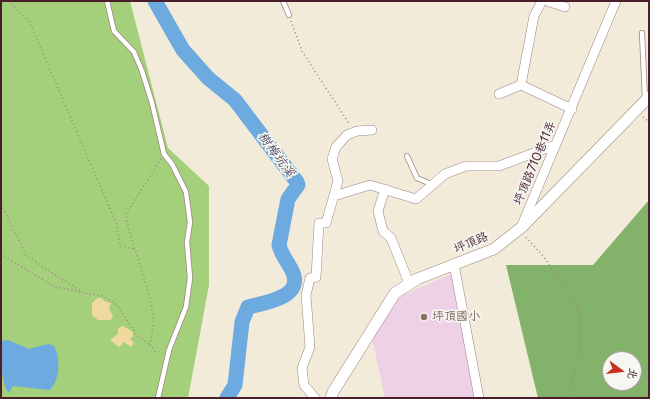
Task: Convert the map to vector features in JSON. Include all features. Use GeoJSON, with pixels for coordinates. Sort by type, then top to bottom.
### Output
{"type":"FeatureCollection","features":[{"type":"Feature","properties":{"kind":"street"},"geometry":{"type":"LineString","coordinates":[[521,85],[534,16],[542,1]]}},
{"type":"Feature","properties":{"kind":"street"},"geometry":{"type":"LineString","coordinates":[[547,1],[565,7]]}},
{"type":"Feature","properties":{"kind":"street","name":"坪頂路710巷11弄"},"geometry":{"type":"LineString","coordinates":[[520,228],[572,109],[616,1]]}},
{"type":"Feature","properties":{"kind":"street"},"geometry":{"type":"LineString","coordinates":[[499,94],[521,85],[572,109]]}},
{"type":"Feature","properties":{"kind":"street","name":"坪頂路"},"geometry":{"type":"LineString","coordinates":[[331,398],[332,392],[395,294],[409,283],[494,249],[520,228],[542,207],[647,99]]}},
{"type":"Feature","properties":{"kind":"street"},"geometry":{"type":"LineString","coordinates":[[316,398],[304,385],[302,368],[310,347],[306,295],[310,278],[316,277],[319,223],[326,223],[338,181],[332,159],[336,147],[347,135],[357,131],[372,130]]}},
{"type":"Feature","properties":{"kind":"street"},"geometry":{"type":"LineString","coordinates":[[334,196],[370,185],[416,199],[431,184],[445,174],[466,166],[499,166],[555,145]]}},
{"type":"Feature","properties":{"kind":"street"},"geometry":{"type":"LineString","coordinates":[[385,189],[378,211],[383,231],[391,238],[409,283]]}},
{"type":"Feature","properties":{"kind":"street"},"geometry":{"type":"LineString","coordinates":[[534,193],[542,207]]}},
{"type":"Feature","properties":{"kind":"street"},"geometry":{"type":"LineString","coordinates":[[454,264],[479,398]]}},
{"type":"Feature","properties":{"kind":"lane"},"geometry":{"type":"LineString","coordinates":[[107,1],[114,31],[134,52],[142,71],[152,103],[164,154],[172,164],[186,192],[190,222],[187,242],[190,278],[186,307],[169,350],[158,398]]}},
{"type":"Feature","properties":{"kind":"lane"},"geometry":{"type":"LineString","coordinates":[[283,1],[289,15]]}},
{"type":"Feature","properties":{"kind":"lane"},"geometry":{"type":"LineString","coordinates":[[642,33],[647,99]]}},
{"type":"Feature","properties":{"kind":"lane"},"geometry":{"type":"LineString","coordinates":[[407,156],[417,178],[431,184]]}},
{"type":"Feature","properties":{"kind":"path"},"geometry":{"type":"LineString","coordinates":[[9,1],[30,23],[116,223],[120,246],[135,249]]}},
{"type":"Feature","properties":{"kind":"path"},"geometry":{"type":"LineString","coordinates":[[289,15],[302,51],[348,122],[347,135]]}},
{"type":"Feature","properties":{"kind":"path"},"geometry":{"type":"LineString","coordinates":[[150,345],[154,321],[150,298],[128,227],[126,214],[164,154]]}},
{"type":"Feature","properties":{"kind":"path"},"geometry":{"type":"LineString","coordinates":[[1,204],[26,255],[84,293]]}},
{"type":"Feature","properties":{"kind":"path"},"geometry":{"type":"LineString","coordinates":[[520,228],[544,257],[579,308],[579,354],[568,398]]}},
{"type":"Feature","properties":{"kind":"path"},"geometry":{"type":"LineString","coordinates":[[1,254],[55,287],[103,296],[117,305],[136,334],[155,351],[161,352],[169,350]]}},
{"type":"Feature","properties":{"kind":"shaded area","name":"坪頂國小"},"geometry":{"type":"Polygon","coordinates":[[[455,272],[476,398],[385,398],[372,338],[401,296],[455,272]]]}},
{"type":"Feature","properties":{"kind":"green space"},"geometry":{"type":"Polygon","coordinates":[[[1,1],[130,1],[168,148],[209,186],[209,285],[188,398],[1,398],[1,1]]]}},
{"type":"Feature","properties":{"kind":"green space"},"geometry":{"type":"Polygon","coordinates":[[[649,200],[649,398],[538,398],[506,265],[593,265],[649,200]]]}},
{"type":"Feature","properties":{"kind":"sand"},"geometry":{"type":"Polygon","coordinates":[[[97,298],[102,298],[104,301],[111,303],[109,309],[113,316],[111,320],[98,320],[92,315],[92,303],[97,298]]]}},
{"type":"Feature","properties":{"kind":"sand"},"geometry":{"type":"Polygon","coordinates":[[[123,326],[133,332],[133,336],[130,339],[134,343],[131,347],[124,342],[119,347],[110,340],[118,334],[118,328],[123,326]]]}},
{"type":"Feature","properties":{"kind":"water"},"geometry":{"type":"Polygon","coordinates":[[[8,340],[29,349],[48,344],[54,346],[58,357],[58,375],[50,390],[13,386],[9,393],[4,382],[1,353],[1,341],[8,340]]]}},
{"type":"Feature","properties":{"kind":"waterway","name":"樹梅坑溪"},"geometry":{"type":"LineString","coordinates":[[155,1],[183,50],[208,78],[235,100],[298,185],[288,199],[279,245],[281,252],[293,273],[295,281],[293,288],[281,298],[248,307],[242,322],[235,385],[227,398]]}},
{"type":"Feature","properties":{"kind":"place","name":"坪頂國小"},"geometry":{"type":"Point","coordinates":[424,317]}}]}
